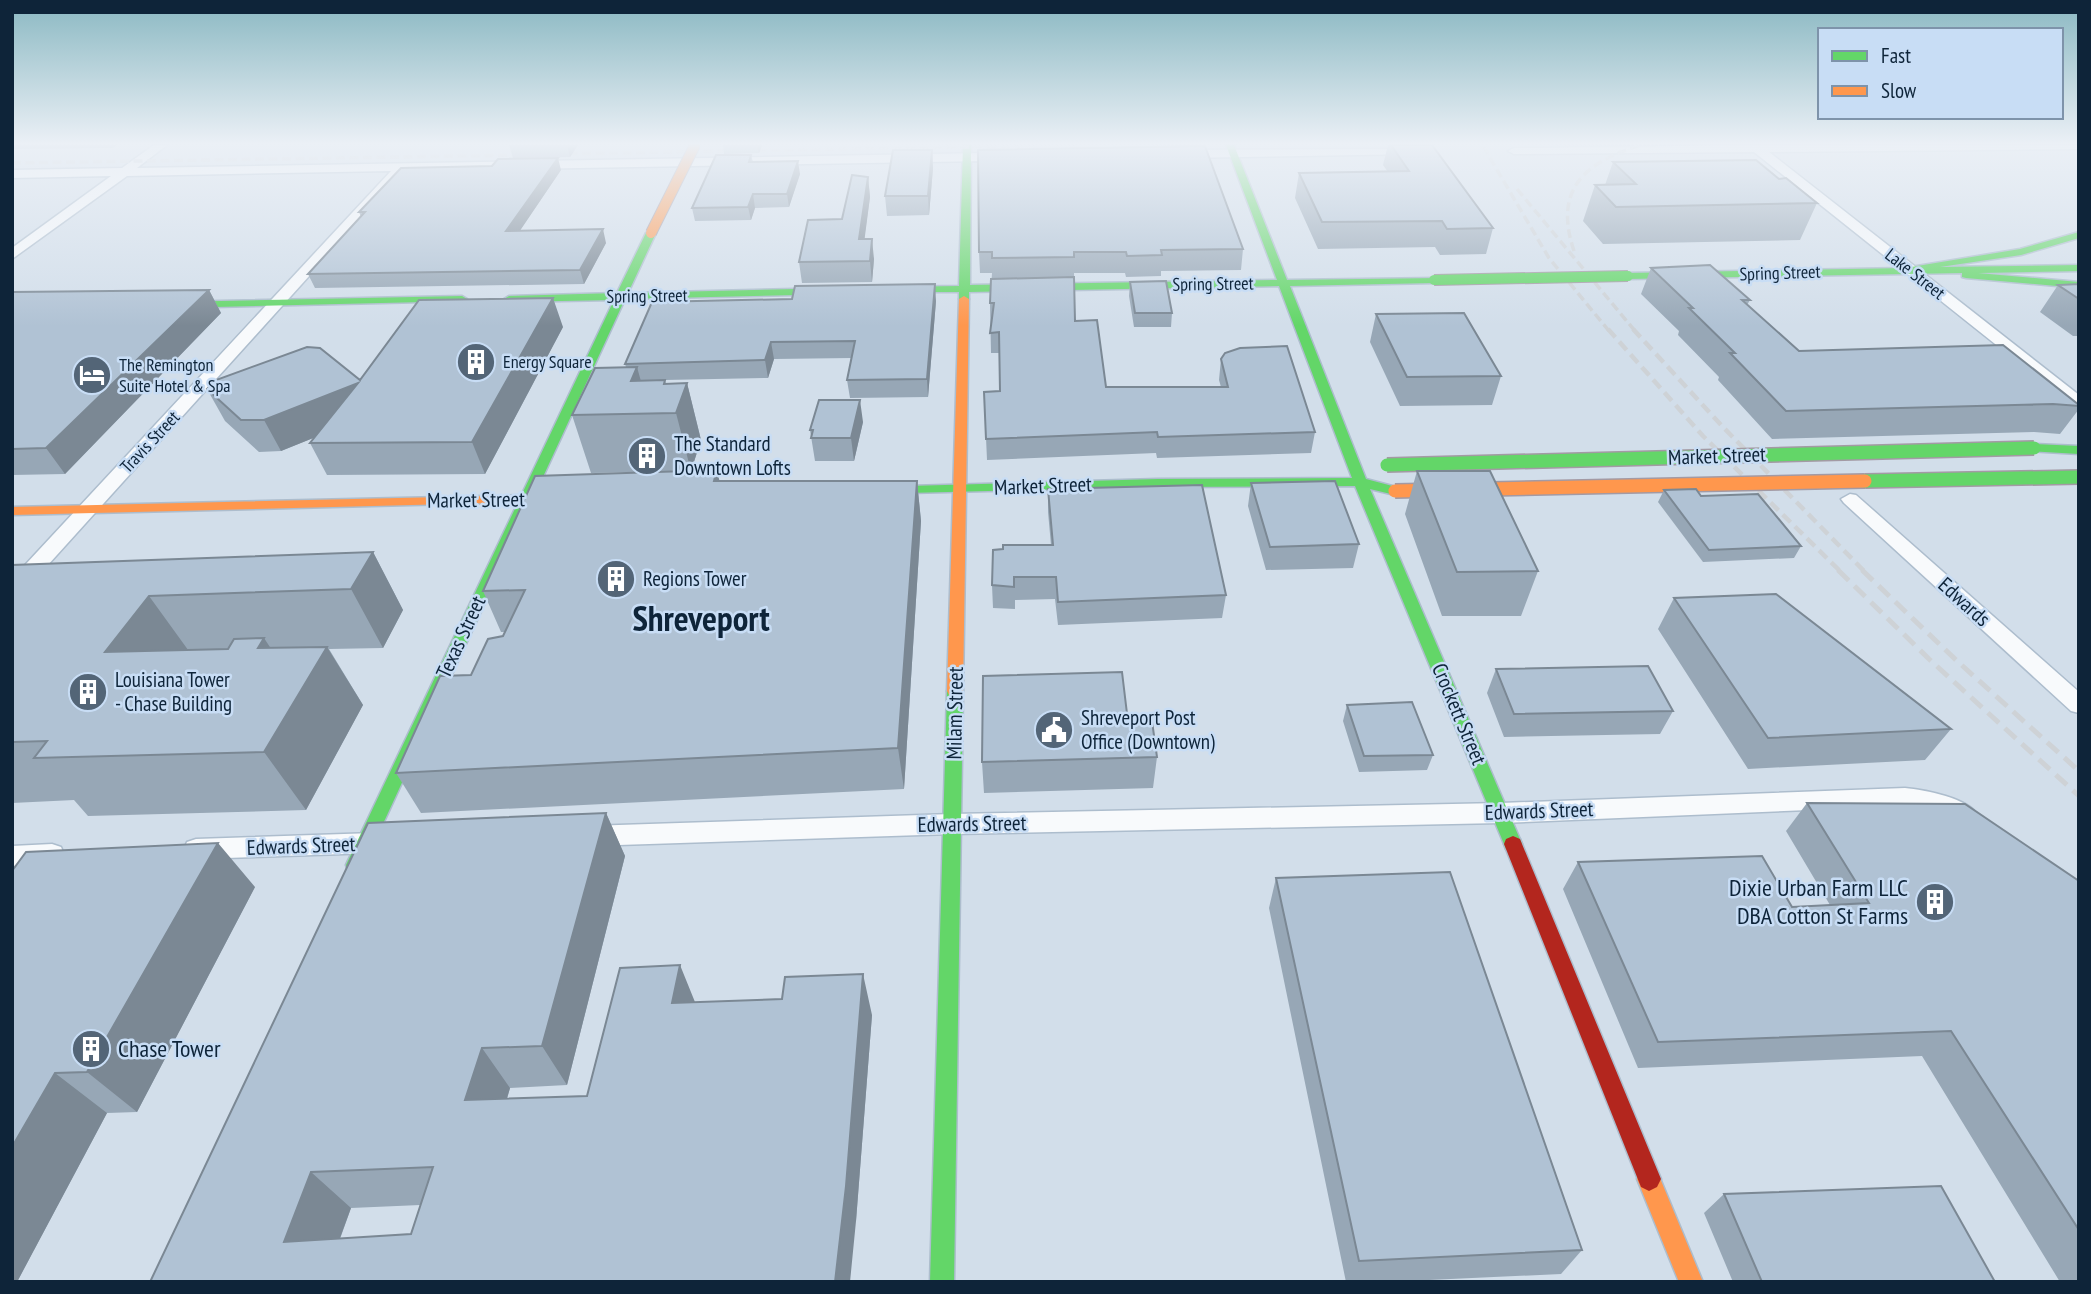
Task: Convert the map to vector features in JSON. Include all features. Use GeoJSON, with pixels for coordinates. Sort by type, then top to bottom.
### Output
{"type":"FeatureCollection","features":[{"type":"Feature","properties":{"kind":"main road","name":"Texas Street"},"geometry":{"type":"LineString","coordinates":[[347,881],[524,499],[665,205]]}},
{"type":"Feature","properties":{"kind":"main road","name":"Milam Street"},"geometry":{"type":"LineString","coordinates":[[942,1282],[966,205]]}},
{"type":"Feature","properties":{"kind":"main road","name":"Crockett Street"},"geometry":{"type":"LineString","coordinates":[[1252,205],[1360,482],[1501,813],[1691,1282]]}},
{"type":"Feature","properties":{"kind":"main road"},"geometry":{"type":"LineString","coordinates":[[1909,269],[2021,252],[2079,235]]}},
{"type":"Feature","properties":{"kind":"main road","name":"Spring Street"},"geometry":{"type":"LineString","coordinates":[[876,290],[1909,269],[2079,268]]}},
{"type":"Feature","properties":{"kind":"main road"},"geometry":{"type":"LineString","coordinates":[[1909,269],[2079,285]]}},
{"type":"Feature","properties":{"kind":"main road","name":"Spring Street"},"geometry":{"type":"LineString","coordinates":[[155,305],[851,291]]}},
{"type":"Feature","properties":{"kind":"main road","name":"Market Street"},"geometry":{"type":"LineString","coordinates":[[1360,482],[1387,465],[2034,447],[2079,450]]}},
{"type":"Feature","properties":{"kind":"main road","name":"Market Street"},"geometry":{"type":"LineString","coordinates":[[851,491],[1158,483],[1360,482],[1395,491],[2079,477]]}},
{"type":"Feature","properties":{"kind":"main road","name":"Market Street"},"geometry":{"type":"LineString","coordinates":[[12,511],[591,498]]}},
{"type":"Feature","properties":{"kind":"street"},"geometry":{"type":"LineString","coordinates":[[12,255],[79,205]]}},
{"type":"Feature","properties":{"kind":"street","name":"Travis Street"},"geometry":{"type":"LineString","coordinates":[[12,592],[366,205]]}},
{"type":"Feature","properties":{"kind":"street","name":"Lake Street"},"geometry":{"type":"LineString","coordinates":[[1828,205],[2079,403]]}},
{"type":"Feature","properties":{"kind":"street","name":"Edwards"},"geometry":{"type":"LineString","coordinates":[[1850,499],[2079,705]]}},
{"type":"Feature","properties":{"kind":"street","name":"Edwards Street"},"geometry":{"type":"LineString","coordinates":[[571,837],[952,824],[1501,813],[1905,797],[1933,801],[1964,814],[1984,829]]}},
{"type":"Feature","properties":{"kind":"street","name":"Edwards Street"},"geometry":{"type":"LineString","coordinates":[[175,850],[393,843]]}},
{"type":"Feature","properties":{"kind":"street"},"geometry":{"type":"LineString","coordinates":[[12,856],[80,853]]}},
{"type":"Feature","properties":{"kind":"building"},"geometry":{"type":"Polygon","coordinates":[[[365,205],[524,205],[506,231],[603,229],[580,270],[308,274],[365,212],[359,212],[365,205]]]}},
{"type":"Feature","properties":{"kind":"building"},"geometry":{"type":"Polygon","coordinates":[[[693,205],[749,205],[748,207],[692,208],[693,205]]]}},
{"type":"Feature","properties":{"kind":"building"},"geometry":{"type":"Polygon","coordinates":[[[845,205],[864,205],[859,239],[872,239],[870,261],[799,262],[808,220],[842,219],[845,205]]]}},
{"type":"Feature","properties":{"kind":"building"},"geometry":{"type":"Polygon","coordinates":[[[979,205],[1227,205],[1243,249],[1161,250],[1162,255],[1127,256],[1126,252],[1074,252],[1074,257],[992,258],[992,252],[979,252],[979,205]]]}},
{"type":"Feature","properties":{"kind":"building"},"geometry":{"type":"Polygon","coordinates":[[[1314,205],[1476,205],[1493,228],[1447,229],[1442,221],[1322,222],[1314,205]]]}},
{"type":"Feature","properties":{"kind":"building"},"geometry":{"type":"Polygon","coordinates":[[[1614,205],[1697,205],[1616,207],[1614,205]]]}},
{"type":"Feature","properties":{"kind":"building"},"geometry":{"type":"Polygon","coordinates":[[[1710,265],[1750,300],[1742,300],[1799,351],[2003,345],[2079,406],[2053,404],[1786,411],[1730,353],[1735,353],[1689,308],[1693,308],[1651,268],[1710,265]]]}},
{"type":"Feature","properties":{"kind":"building"},"geometry":{"type":"Polygon","coordinates":[[[1074,277],[1075,321],[1097,320],[1106,387],[1228,387],[1221,359],[1225,353],[1240,348],[1287,346],[1315,432],[1158,437],[1157,432],[986,439],[984,392],[1000,391],[999,332],[990,333],[994,303],[990,303],[991,279],[1074,277]]]}},
{"type":"Feature","properties":{"kind":"building"},"geometry":{"type":"Polygon","coordinates":[[[1166,281],[1172,313],[1135,313],[1130,282],[1166,281]]]}},
{"type":"Feature","properties":{"kind":"building"},"geometry":{"type":"Polygon","coordinates":[[[935,284],[927,379],[847,380],[855,341],[771,342],[765,360],[625,364],[652,302],[792,299],[795,286],[935,284]]]}},
{"type":"Feature","properties":{"kind":"building"},"geometry":{"type":"Polygon","coordinates":[[[2079,284],[2079,299],[2058,285],[2079,284]]]}},
{"type":"Feature","properties":{"kind":"building"},"geometry":{"type":"Polygon","coordinates":[[[209,290],[46,448],[12,449],[12,292],[209,290]]]}},
{"type":"Feature","properties":{"kind":"building"},"geometry":{"type":"Polygon","coordinates":[[[553,298],[472,442],[310,443],[358,383],[264,420],[241,420],[207,389],[216,380],[307,347],[320,348],[360,380],[419,300],[553,298]]]}},
{"type":"Feature","properties":{"kind":"building"},"geometry":{"type":"Polygon","coordinates":[[[1464,313],[1501,376],[1407,377],[1376,314],[1464,313]]]}},
{"type":"Feature","properties":{"kind":"building"},"geometry":{"type":"Polygon","coordinates":[[[637,367],[631,381],[665,380],[664,384],[687,383],[676,413],[572,415],[595,368],[637,367]]]}},
{"type":"Feature","properties":{"kind":"building"},"geometry":{"type":"Polygon","coordinates":[[[819,400],[860,400],[851,438],[811,438],[813,430],[810,430],[819,400]]]}},
{"type":"Feature","properties":{"kind":"building"},"geometry":{"type":"Polygon","coordinates":[[[717,470],[714,481],[917,481],[898,748],[396,773],[440,676],[471,675],[488,639],[503,636],[525,590],[483,591],[535,476],[717,470]]]}},
{"type":"Feature","properties":{"kind":"building"},"geometry":{"type":"Polygon","coordinates":[[[1417,471],[1490,471],[1538,571],[1457,572],[1417,471]]]}},
{"type":"Feature","properties":{"kind":"building"},"geometry":{"type":"Polygon","coordinates":[[[1335,481],[1359,544],[1270,547],[1251,483],[1335,481]]]}},
{"type":"Feature","properties":{"kind":"building"},"geometry":{"type":"Polygon","coordinates":[[[1202,485],[1226,595],[1058,602],[1056,577],[1014,577],[1014,587],[992,585],[993,550],[1003,549],[1003,545],[1053,545],[1048,489],[1202,485]]]}},
{"type":"Feature","properties":{"kind":"building"},"geometry":{"type":"Polygon","coordinates":[[[1696,489],[1701,496],[1758,494],[1801,546],[1709,550],[1664,490],[1696,489]]]}},
{"type":"Feature","properties":{"kind":"building"},"geometry":{"type":"Polygon","coordinates":[[[373,552],[351,589],[149,596],[105,652],[228,649],[234,639],[264,638],[258,648],[327,647],[264,752],[34,758],[47,741],[12,742],[12,565],[373,552]]]}},
{"type":"Feature","properties":{"kind":"building"},"geometry":{"type":"Polygon","coordinates":[[[1776,594],[1951,729],[1768,738],[1674,598],[1776,594]]]}},
{"type":"Feature","properties":{"kind":"building"},"geometry":{"type":"Polygon","coordinates":[[[1648,666],[1673,711],[1514,714],[1496,669],[1648,666]]]}},
{"type":"Feature","properties":{"kind":"building"},"geometry":{"type":"Polygon","coordinates":[[[1122,672],[1128,722],[1152,721],[1157,757],[982,762],[983,676],[1122,672]]]}},
{"type":"Feature","properties":{"kind":"building"},"geometry":{"type":"Polygon","coordinates":[[[1412,702],[1433,755],[1364,756],[1347,705],[1412,702]]]}},
{"type":"Feature","properties":{"kind":"building"},"geometry":{"type":"Polygon","coordinates":[[[1807,803],[1965,804],[2079,881],[2079,1230],[1951,1031],[1658,1042],[1578,862],[1762,856],[1792,907],[1869,903],[1807,803]]]}},
{"type":"Feature","properties":{"kind":"building"},"geometry":{"type":"Polygon","coordinates":[[[606,813],[542,1046],[482,1048],[465,1100],[587,1096],[620,968],[680,965],[672,1003],[782,999],[785,977],[863,974],[846,1186],[835,1282],[150,1282],[368,823],[606,813]],[[433,1167],[311,1172],[284,1242],[411,1234],[433,1167]]]}},
{"type":"Feature","properties":{"kind":"building"},"geometry":{"type":"Polygon","coordinates":[[[218,843],[87,1072],[55,1073],[12,1147],[12,871],[26,852],[218,843]]]}},
{"type":"Feature","properties":{"kind":"building"},"geometry":{"type":"Polygon","coordinates":[[[1450,872],[1582,1250],[1359,1261],[1276,878],[1450,872]]]}},
{"type":"Feature","properties":{"kind":"building"},"geometry":{"type":"Polygon","coordinates":[[[1941,1186],[1995,1282],[1762,1282],[1724,1194],[1941,1186]]]}},
{"type":"Feature","properties":{"kind":"railway"},"geometry":{"type":"LineString","coordinates":[[1518,205],[1549,258],[1609,331]]}},
{"type":"Feature","properties":{"kind":"railway"},"geometry":{"type":"LineString","coordinates":[[1531,205],[1635,331]]}},
{"type":"Feature","properties":{"kind":"railway"},"geometry":{"type":"LineString","coordinates":[[1569,205],[1569,229],[1574,251]]}},
{"type":"Feature","properties":{"kind":"railway"},"geometry":{"type":"LineString","coordinates":[[1608,329],[1703,436],[1840,571]]}},
{"type":"Feature","properties":{"kind":"railway"},"geometry":{"type":"LineString","coordinates":[[1633,329],[1722,426],[1864,571]]}},
{"type":"Feature","properties":{"kind":"railway"},"geometry":{"type":"LineString","coordinates":[[1838,570],[1929,659],[2079,796]]}},
{"type":"Feature","properties":{"kind":"railway"},"geometry":{"type":"LineString","coordinates":[[1862,570],[1956,660],[2079,771]]}},
{"type":"Feature","properties":{"kind":"traffic: fast"},"geometry":{"type":"LineString","coordinates":[[964,299],[966,205]]}},
{"type":"Feature","properties":{"kind":"traffic: fast"},"geometry":{"type":"LineString","coordinates":[[1253,205],[1360,482],[1513,844]]}},
{"type":"Feature","properties":{"kind":"traffic: fast"},"geometry":{"type":"LineString","coordinates":[[355,865],[651,233]]}},
{"type":"Feature","properties":{"kind":"traffic: fast"},"geometry":{"type":"LineString","coordinates":[[1909,269],[2021,252],[2079,235]]}},
{"type":"Feature","properties":{"kind":"traffic: fast"},"geometry":{"type":"LineString","coordinates":[[1628,276],[2079,268]]}},
{"type":"Feature","properties":{"kind":"traffic: fast"},"geometry":{"type":"LineString","coordinates":[[1966,275],[2079,285]]}},
{"type":"Feature","properties":{"kind":"traffic: fast"},"geometry":{"type":"LineString","coordinates":[[1434,280],[1628,276]]}},
{"type":"Feature","properties":{"kind":"traffic: fast"},"geometry":{"type":"LineString","coordinates":[[890,290],[1434,280]]}},
{"type":"Feature","properties":{"kind":"traffic: fast"},"geometry":{"type":"LineString","coordinates":[[509,299],[840,291]]}},
{"type":"Feature","properties":{"kind":"traffic: fast"},"geometry":{"type":"LineString","coordinates":[[173,305],[462,299]]}},
{"type":"Feature","properties":{"kind":"traffic: fast"},"geometry":{"type":"LineString","coordinates":[[2034,448],[2079,450]]}},
{"type":"Feature","properties":{"kind":"traffic: fast"},"geometry":{"type":"LineString","coordinates":[[1387,465],[2034,448]]}},
{"type":"Feature","properties":{"kind":"traffic: fast"},"geometry":{"type":"LineString","coordinates":[[1865,481],[2079,477]]}},
{"type":"Feature","properties":{"kind":"traffic: fast"},"geometry":{"type":"LineString","coordinates":[[872,491],[1158,483],[1360,482],[1395,491]]}},
{"type":"Feature","properties":{"kind":"traffic: fast"},"geometry":{"type":"LineString","coordinates":[[942,1282],[955,691]]}},
{"type":"Feature","properties":{"kind":"traffic: slow"},"geometry":{"type":"LineString","coordinates":[[651,233],[665,205]]}},
{"type":"Feature","properties":{"kind":"traffic: slow"},"geometry":{"type":"LineString","coordinates":[[955,691],[964,299]]}},
{"type":"Feature","properties":{"kind":"traffic: slow"},"geometry":{"type":"LineString","coordinates":[[1395,491],[1865,481]]}},
{"type":"Feature","properties":{"kind":"traffic: slow"},"geometry":{"type":"LineString","coordinates":[[12,511],[570,498]]}},
{"type":"Feature","properties":{"kind":"traffic: slow"},"geometry":{"type":"LineString","coordinates":[[1649,1179],[1691,1282]]}},
{"type":"Feature","properties":{"kind":"traffic: jam"},"geometry":{"type":"LineString","coordinates":[[1513,844],[1649,1179]]}},
{"type":"Feature","properties":{"kind":"place","name":"Energy Square"},"geometry":{"type":"Point","coordinates":[476,362]}},
{"type":"Feature","properties":{"kind":"place","name":"The Remington Suite Hotel & Spa"},"geometry":{"type":"Point","coordinates":[92,375]}},
{"type":"Feature","properties":{"kind":"place","name":"The Standard Downtown Lofts"},"geometry":{"type":"Point","coordinates":[647,456]}},
{"type":"Feature","properties":{"kind":"place","name":"Regions Tower"},"geometry":{"type":"Point","coordinates":[616,579]}},
{"type":"Feature","properties":{"kind":"place","name":"Louisiana Tower - Chase Building"},"geometry":{"type":"Point","coordinates":[88,692]}},
{"type":"Feature","properties":{"kind":"place","name":"Shreveport Post Office (Downtown)"},"geometry":{"type":"Point","coordinates":[1054,730]}},
{"type":"Feature","properties":{"kind":"place","name":"Dixie Urban Farm LLC DBA Cotton St Farms"},"geometry":{"type":"Point","coordinates":[1935,902]}},
{"type":"Feature","properties":{"kind":"place","name":"Chase Tower"},"geometry":{"type":"Point","coordinates":[91,1049]}},
{"type":"Feature","properties":{"kind":"district","name":"Shreveport"},"geometry":{"type":"Point","coordinates":[701,619]}}]}
